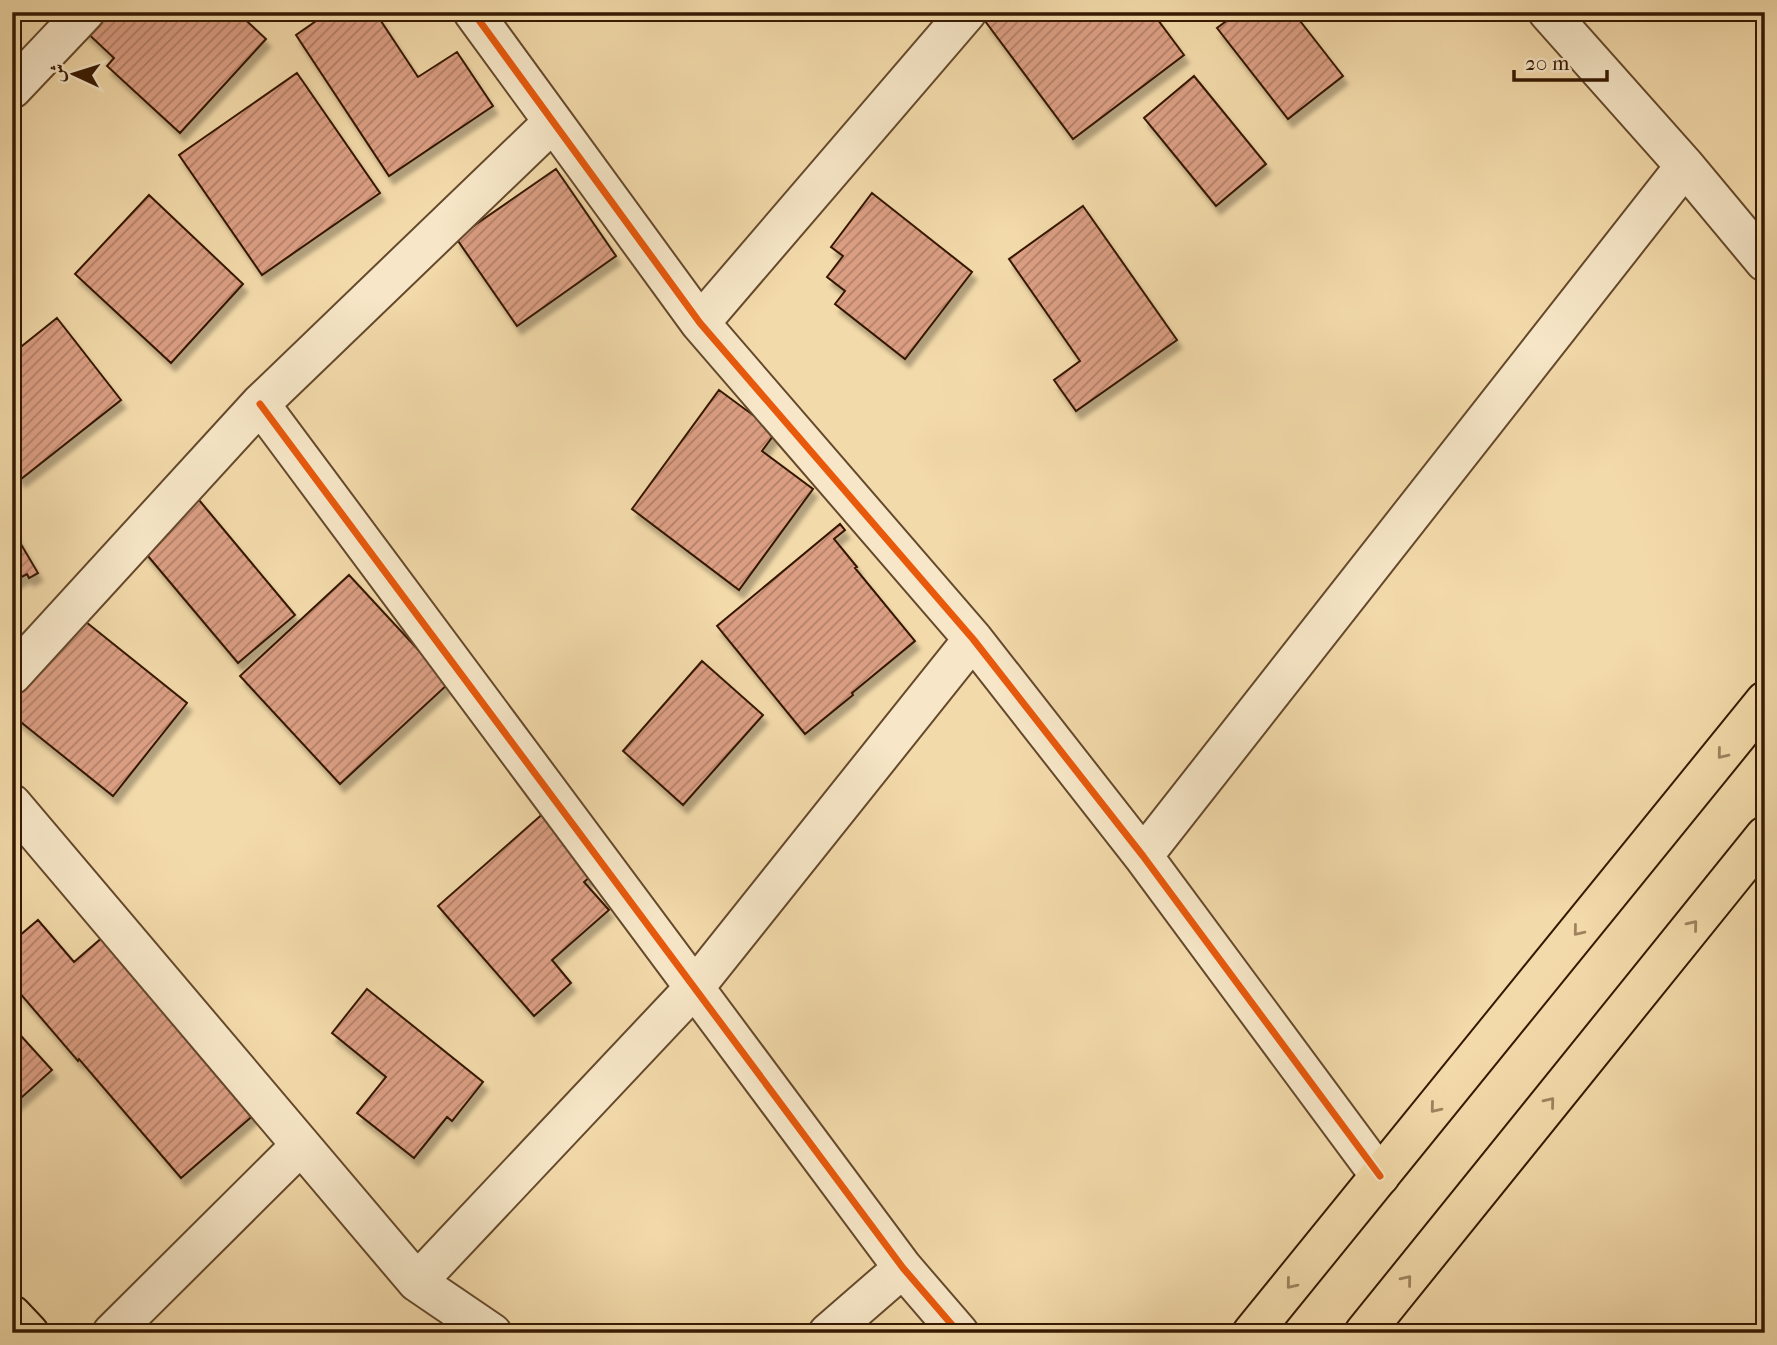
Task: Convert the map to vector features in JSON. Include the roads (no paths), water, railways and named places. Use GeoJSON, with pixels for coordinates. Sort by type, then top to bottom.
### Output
{"type":"FeatureCollection","features":[{"type":"Feature","properties":{"kind":"main road"},"geometry":{"type":"LineString","coordinates":[[1252,1333],[1765,702]]}},
{"type":"Feature","properties":{"kind":"main road"},"geometry":{"type":"LineString","coordinates":[[1364,1333],[1765,836]]}},
{"type":"Feature","properties":{"kind":"main road"},"geometry":{"type":"LineString","coordinates":[[12,1315],[29,1333]]}},
{"type":"Feature","properties":{"kind":"street"},"geometry":{"type":"LineString","coordinates":[[12,89],[85,12]]}},
{"type":"Feature","properties":{"kind":"street"},"geometry":{"type":"LineString","coordinates":[[473,12],[700,323],[973,639],[1143,856],[1380,1176]]}},
{"type":"Feature","properties":{"kind":"street"},"geometry":{"type":"LineString","coordinates":[[700,323],[967,12]]}},
{"type":"Feature","properties":{"kind":"street"},"geometry":{"type":"LineString","coordinates":[[1548,12],[1685,166],[1765,262]]}},
{"type":"Feature","properties":{"kind":"street"},"geometry":{"type":"LineString","coordinates":[[12,675],[260,404],[553,122]]}},
{"type":"Feature","properties":{"kind":"street"},"geometry":{"type":"LineString","coordinates":[[1143,856],[1685,166]]}},
{"type":"Feature","properties":{"kind":"street"},"geometry":{"type":"LineString","coordinates":[[260,404],[903,1268],[959,1333]]}},
{"type":"Feature","properties":{"kind":"street"},"geometry":{"type":"LineString","coordinates":[[417,1282],[695,987],[973,639]]}},
{"type":"Feature","properties":{"kind":"street"},"geometry":{"type":"LineString","coordinates":[[12,804],[417,1282],[492,1333]]}},
{"type":"Feature","properties":{"kind":"street"},"geometry":{"type":"LineString","coordinates":[[112,1333],[301,1145]]}},
{"type":"Feature","properties":{"kind":"street"},"geometry":{"type":"LineString","coordinates":[[828,1333],[903,1268]]}}]}
